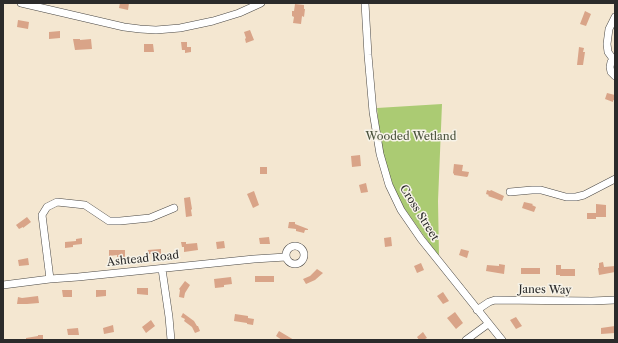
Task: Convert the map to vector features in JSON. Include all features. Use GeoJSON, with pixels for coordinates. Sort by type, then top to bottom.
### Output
{"type":"FeatureCollection","features":[{"type":"Feature","properties":{"kind":"street"},"geometry":{"type":"LineString","coordinates":[[21,3],[124,26],[156,30],[180,28],[213,21],[239,13],[261,3]]}},
{"type":"Feature","properties":{"kind":"street","name":"Cross Street"},"geometry":{"type":"LineString","coordinates":[[365,3],[373,112],[380,154],[390,185],[401,210],[421,240],[502,340]]}},
{"type":"Feature","properties":{"kind":"street"},"geometry":{"type":"LineString","coordinates":[[615,17],[610,29],[607,44],[608,52],[614,58],[610,67],[611,72],[615,76]]}},
{"type":"Feature","properties":{"kind":"street"},"geometry":{"type":"LineString","coordinates":[[510,192],[541,190],[566,197],[576,197],[584,195],[615,179]]}},
{"type":"Feature","properties":{"kind":"street"},"geometry":{"type":"LineString","coordinates":[[50,279],[42,215],[47,207],[57,202],[85,205],[109,220],[120,221],[150,218],[174,208]]}},
{"type":"Feature","properties":{"kind":"street","name":"Ashtead Road"},"geometry":{"type":"LineString","coordinates":[[3,285],[286,256]]}},
{"type":"Feature","properties":{"kind":"street"},"geometry":{"type":"LineString","coordinates":[[162,269],[171,340]]}},
{"type":"Feature","properties":{"kind":"street","name":"Janes Way"},"geometry":{"type":"LineString","coordinates":[[477,310],[495,300],[592,302],[615,300]]}},
{"type":"Feature","properties":{"kind":"street"},"geometry":{"type":"LineString","coordinates":[[466,340],[488,324]]}},
{"type":"Feature","properties":{"kind":"green space","name":"Wooded Wetland"},"geometry":{"type":"Polygon","coordinates":[[[442,104],[438,201],[439,257],[402,205],[386,169],[380,137],[377,108],[442,104]]]}},
{"type":"Feature","properties":{"kind":"building"},"geometry":{"type":"Polygon","coordinates":[[[120,3],[129,3],[128,10],[119,8],[120,3]]]}},
{"type":"Feature","properties":{"kind":"building"},"geometry":{"type":"Polygon","coordinates":[[[295,4],[304,5],[304,17],[302,16],[301,24],[293,23],[294,17],[292,16],[292,11],[294,11],[295,4]]]}},
{"type":"Feature","properties":{"kind":"building"},"geometry":{"type":"Polygon","coordinates":[[[585,11],[591,14],[586,26],[580,24],[585,11]]]}},
{"type":"Feature","properties":{"kind":"building"},"geometry":{"type":"Polygon","coordinates":[[[18,20],[29,22],[28,29],[17,27],[18,20]]]}},
{"type":"Feature","properties":{"kind":"building"},"geometry":{"type":"Polygon","coordinates":[[[250,30],[254,40],[246,43],[244,32],[250,30]]]}},
{"type":"Feature","properties":{"kind":"building"},"geometry":{"type":"Polygon","coordinates":[[[60,31],[60,38],[49,39],[49,32],[60,31]]]}},
{"type":"Feature","properties":{"kind":"building"},"geometry":{"type":"Polygon","coordinates":[[[73,39],[91,39],[92,49],[75,50],[73,39]]]}},
{"type":"Feature","properties":{"kind":"building"},"geometry":{"type":"Polygon","coordinates":[[[181,42],[187,42],[187,47],[191,47],[191,52],[185,53],[185,50],[182,50],[181,42]]]}},
{"type":"Feature","properties":{"kind":"building"},"geometry":{"type":"Polygon","coordinates":[[[144,44],[153,44],[154,52],[144,52],[144,44]]]}},
{"type":"Feature","properties":{"kind":"building"},"geometry":{"type":"Polygon","coordinates":[[[579,47],[584,48],[583,52],[585,52],[583,65],[577,65],[579,47]]]}},
{"type":"Feature","properties":{"kind":"building"},"geometry":{"type":"Polygon","coordinates":[[[607,93],[615,95],[615,101],[613,100],[613,102],[605,99],[607,93]]]}},
{"type":"Feature","properties":{"kind":"building"},"geometry":{"type":"Polygon","coordinates":[[[360,155],[361,166],[352,167],[351,156],[360,155]]]}},
{"type":"Feature","properties":{"kind":"building"},"geometry":{"type":"Polygon","coordinates":[[[454,164],[463,165],[462,171],[469,172],[468,176],[454,175],[454,164]]]}},
{"type":"Feature","properties":{"kind":"building"},"geometry":{"type":"Polygon","coordinates":[[[260,167],[267,167],[267,174],[260,174],[260,167]]]}},
{"type":"Feature","properties":{"kind":"building"},"geometry":{"type":"Polygon","coordinates":[[[366,183],[368,192],[361,193],[359,185],[366,183]]]}},
{"type":"Feature","properties":{"kind":"building"},"geometry":{"type":"Polygon","coordinates":[[[487,190],[491,190],[504,196],[502,201],[488,196],[489,195],[486,194],[487,190]]]}},
{"type":"Feature","properties":{"kind":"building"},"geometry":{"type":"Polygon","coordinates":[[[254,191],[259,205],[253,208],[247,194],[254,191]]]}},
{"type":"Feature","properties":{"kind":"building"},"geometry":{"type":"Polygon","coordinates":[[[190,197],[192,216],[186,217],[184,198],[190,197]]]}},
{"type":"Feature","properties":{"kind":"building"},"geometry":{"type":"Polygon","coordinates":[[[524,202],[533,204],[532,205],[536,207],[534,212],[522,208],[524,202]]]}},
{"type":"Feature","properties":{"kind":"building"},"geometry":{"type":"Polygon","coordinates":[[[596,204],[606,205],[606,217],[587,219],[587,213],[596,213],[596,204]]]}},
{"type":"Feature","properties":{"kind":"building"},"geometry":{"type":"Polygon","coordinates":[[[27,217],[31,222],[19,229],[16,225],[27,217]]]}},
{"type":"Feature","properties":{"kind":"building"},"geometry":{"type":"Polygon","coordinates":[[[289,222],[295,222],[295,224],[308,230],[305,230],[304,233],[296,231],[296,229],[288,228],[289,222]]]}},
{"type":"Feature","properties":{"kind":"building"},"geometry":{"type":"Polygon","coordinates":[[[269,237],[270,244],[260,244],[259,238],[269,237]]]}},
{"type":"Feature","properties":{"kind":"building"},"geometry":{"type":"Polygon","coordinates":[[[391,237],[392,246],[385,247],[384,238],[391,237]]]}},
{"type":"Feature","properties":{"kind":"building"},"geometry":{"type":"Polygon","coordinates":[[[82,238],[82,244],[65,248],[65,242],[76,241],[76,239],[82,238]]]}},
{"type":"Feature","properties":{"kind":"building"},"geometry":{"type":"Polygon","coordinates":[[[224,241],[225,248],[217,249],[216,242],[224,241]]]}},
{"type":"Feature","properties":{"kind":"building"},"geometry":{"type":"Polygon","coordinates":[[[181,242],[186,242],[186,244],[197,243],[198,250],[184,252],[184,247],[182,247],[181,242]]]}},
{"type":"Feature","properties":{"kind":"building"},"geometry":{"type":"Polygon","coordinates":[[[161,249],[161,255],[152,256],[151,254],[148,254],[148,250],[161,249]]]}},
{"type":"Feature","properties":{"kind":"building"},"geometry":{"type":"Polygon","coordinates":[[[461,249],[469,251],[467,258],[459,255],[461,249]]]}},
{"type":"Feature","properties":{"kind":"building"},"geometry":{"type":"Polygon","coordinates":[[[109,250],[125,250],[125,257],[117,257],[117,255],[109,256],[109,250]]]}},
{"type":"Feature","properties":{"kind":"building"},"geometry":{"type":"Polygon","coordinates":[[[28,258],[29,265],[19,266],[18,260],[28,258]]]}},
{"type":"Feature","properties":{"kind":"building"},"geometry":{"type":"Polygon","coordinates":[[[603,262],[604,267],[615,266],[615,272],[599,275],[599,263],[603,262]]]}},
{"type":"Feature","properties":{"kind":"building"},"geometry":{"type":"Polygon","coordinates":[[[421,263],[424,270],[417,273],[414,266],[421,263]]]}},
{"type":"Feature","properties":{"kind":"building"},"geometry":{"type":"Polygon","coordinates":[[[499,264],[505,265],[504,274],[486,271],[487,265],[499,266],[499,264]]]}},
{"type":"Feature","properties":{"kind":"building"},"geometry":{"type":"Polygon","coordinates":[[[556,265],[561,265],[561,269],[575,269],[575,276],[556,275],[556,265]]]}},
{"type":"Feature","properties":{"kind":"building"},"geometry":{"type":"Polygon","coordinates":[[[521,268],[540,268],[540,274],[521,274],[521,268]]]}},
{"type":"Feature","properties":{"kind":"building"},"geometry":{"type":"Polygon","coordinates":[[[317,269],[323,273],[315,280],[306,284],[303,279],[310,276],[317,269]]]}},
{"type":"Feature","properties":{"kind":"building"},"geometry":{"type":"Polygon","coordinates":[[[255,276],[274,276],[274,282],[255,282],[255,276]]]}},
{"type":"Feature","properties":{"kind":"building"},"geometry":{"type":"Polygon","coordinates":[[[231,277],[232,284],[215,288],[214,279],[231,277]]]}},
{"type":"Feature","properties":{"kind":"building"},"geometry":{"type":"Polygon","coordinates":[[[185,281],[190,285],[184,298],[179,297],[179,289],[185,281]]]}},
{"type":"Feature","properties":{"kind":"building"},"geometry":{"type":"Polygon","coordinates":[[[137,288],[148,288],[148,295],[137,294],[137,288]]]}},
{"type":"Feature","properties":{"kind":"building"},"geometry":{"type":"Polygon","coordinates":[[[62,290],[72,290],[72,297],[63,297],[62,290]]]}},
{"type":"Feature","properties":{"kind":"building"},"geometry":{"type":"Polygon","coordinates":[[[96,290],[106,290],[106,296],[96,297],[96,290]]]}},
{"type":"Feature","properties":{"kind":"building"},"geometry":{"type":"Polygon","coordinates":[[[443,292],[449,301],[443,304],[437,296],[443,292]]]}},
{"type":"Feature","properties":{"kind":"building"},"geometry":{"type":"Polygon","coordinates":[[[38,296],[39,303],[17,304],[18,297],[38,296]]]}},
{"type":"Feature","properties":{"kind":"building"},"geometry":{"type":"Polygon","coordinates":[[[455,312],[463,323],[456,329],[447,318],[455,312]]]}},
{"type":"Feature","properties":{"kind":"building"},"geometry":{"type":"Polygon","coordinates":[[[183,313],[194,321],[200,331],[195,333],[192,327],[184,321],[185,319],[181,317],[183,313]]]}},
{"type":"Feature","properties":{"kind":"building"},"geometry":{"type":"Polygon","coordinates":[[[235,314],[248,316],[248,318],[254,319],[253,325],[234,321],[235,314]]]}},
{"type":"Feature","properties":{"kind":"building"},"geometry":{"type":"Polygon","coordinates":[[[516,317],[522,326],[516,329],[510,320],[516,317]]]}},
{"type":"Feature","properties":{"kind":"building"},"geometry":{"type":"Polygon","coordinates":[[[151,320],[155,326],[146,333],[142,327],[151,320]]]}},
{"type":"Feature","properties":{"kind":"building"},"geometry":{"type":"Polygon","coordinates":[[[113,325],[114,332],[104,334],[103,328],[113,325]]]}},
{"type":"Feature","properties":{"kind":"building"},"geometry":{"type":"Polygon","coordinates":[[[615,326],[615,333],[601,334],[601,328],[615,326]]]}},
{"type":"Feature","properties":{"kind":"building"},"geometry":{"type":"Polygon","coordinates":[[[78,328],[79,335],[68,335],[67,329],[78,328]]]}},
{"type":"Feature","properties":{"kind":"building"},"geometry":{"type":"Polygon","coordinates":[[[279,331],[294,340],[282,340],[276,336],[279,331]]]}},
{"type":"Feature","properties":{"kind":"building"},"geometry":{"type":"Polygon","coordinates":[[[423,332],[427,338],[419,340],[417,337],[423,332]]]}},
{"type":"Feature","properties":{"kind":"building"},"geometry":{"type":"Polygon","coordinates":[[[43,335],[43,340],[26,340],[26,338],[43,335]]]}}]}
